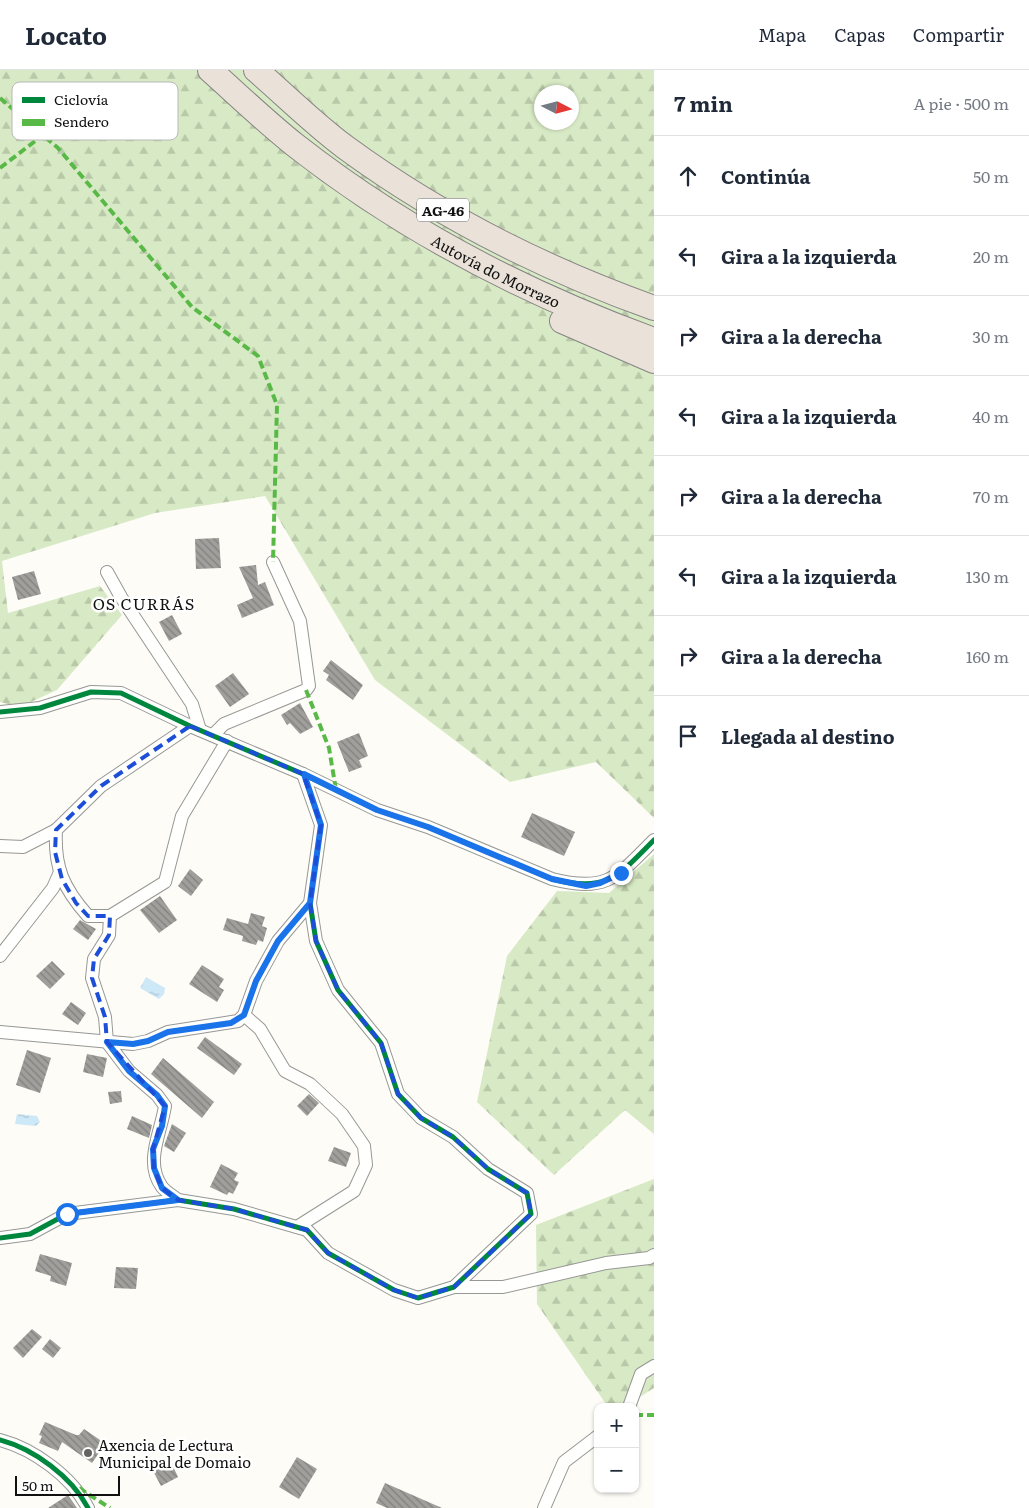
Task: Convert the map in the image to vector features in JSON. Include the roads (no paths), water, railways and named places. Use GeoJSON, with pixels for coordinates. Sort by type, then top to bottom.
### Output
{"type":"FeatureCollection","features":[{"type":"Feature","properties":{"kind":"highway","name":"Autovía do Morrazo"},"geometry":{"type":"LineString","coordinates":[[210,70],[295,145],[382,207],[491,269],[590,317],[654,340]]}},
{"type":"Feature","properties":{"kind":"highway","name":"Autovía do Morrazo"},"geometry":{"type":"LineString","coordinates":[[256,70],[345,146],[437,207],[531,258],[607,291],[654,308]]}},
{"type":"Feature","properties":{"kind":"highway"},"geometry":{"type":"LineString","coordinates":[[295,145],[381,220],[467,273],[578,329],[654,361]]}},
{"type":"Feature","properties":{"kind":"street"},"geometry":{"type":"LineString","coordinates":[[213,735],[224,724],[306,690],[309,686],[300,621],[273,562]]}},
{"type":"Feature","properties":{"kind":"street"},"geometry":{"type":"LineString","coordinates":[[107,572],[121,597],[192,704],[195,728]]}},
{"type":"Feature","properties":{"kind":"street"},"geometry":{"type":"LineString","coordinates":[[0,712],[40,708],[91,692],[121,693],[195,728],[304,774],[377,810],[428,827],[552,879],[568,883],[586,886],[611,878],[621,873],[654,840]]}},
{"type":"Feature","properties":{"kind":"street"},"geometry":{"type":"LineString","coordinates":[[0,846],[23,847],[56,830],[101,786],[195,728]]}},
{"type":"Feature","properties":{"kind":"street"},"geometry":{"type":"LineString","coordinates":[[56,830],[55,852],[60,872],[76,902],[88,916],[110,916],[165,882],[182,816],[227,740]]}},
{"type":"Feature","properties":{"kind":"street"},"geometry":{"type":"LineString","coordinates":[[304,774],[321,825],[310,903],[316,941],[338,990],[381,1043],[398,1094],[421,1118],[453,1136],[488,1169],[527,1193],[531,1214],[454,1287]]}},
{"type":"Feature","properties":{"kind":"street"},"geometry":{"type":"LineString","coordinates":[[0,956],[53,888],[60,872]]}},
{"type":"Feature","properties":{"kind":"street"},"geometry":{"type":"LineString","coordinates":[[0,1032],[133,1044],[148,1041],[168,1032],[231,1023],[244,1015],[256,981],[278,941],[310,903]]}},
{"type":"Feature","properties":{"kind":"street"},"geometry":{"type":"LineString","coordinates":[[110,916],[109,935],[94,959],[92,978],[105,1017],[107,1042],[129,1071],[157,1095],[165,1106],[162,1126],[153,1149],[154,1168],[162,1188],[178,1200]]}},
{"type":"Feature","properties":{"kind":"street"},"geometry":{"type":"LineString","coordinates":[[244,1015],[260,1029],[285,1071],[310,1084],[342,1114],[364,1146],[366,1165],[354,1191],[296,1226]]}},
{"type":"Feature","properties":{"kind":"street"},"geometry":{"type":"LineString","coordinates":[[0,1238],[30,1234],[67,1214],[178,1200],[234,1209],[307,1230],[328,1253],[394,1290],[418,1298],[454,1287],[503,1287],[606,1263],[649,1258],[654,1255]]}},
{"type":"Feature","properties":{"kind":"street"},"geometry":{"type":"LineString","coordinates":[[630,1403],[641,1374],[654,1366]]}},
{"type":"Feature","properties":{"kind":"street"},"geometry":{"type":"LineString","coordinates":[[544,1508],[564,1462],[594,1439]]}},
{"type":"Feature","properties":{"kind":"street"},"geometry":{"type":"LineString","coordinates":[[0,1440],[30,1452],[72,1484],[88,1508]]}},
{"type":"Feature","properties":{"kind":"water"},"geometry":{"type":"Polygon","coordinates":[[[146,977],[165,988],[164,994],[159,999],[140,988],[146,977]]]}},
{"type":"Feature","properties":{"kind":"water"},"geometry":{"type":"Polygon","coordinates":[[[17,1114],[37,1116],[40,1122],[36,1126],[15,1124],[17,1114]]]}},
{"type":"Feature","properties":{"kind":"place","name":"Axencia de Lectura Municipal de Domaio"},"geometry":{"type":"Point","coordinates":[88,1453]}},
{"type":"Feature","properties":{"kind":"district","name":"OS CURRÁS"},"geometry":{"type":"Point","coordinates":[144,603]}}]}
